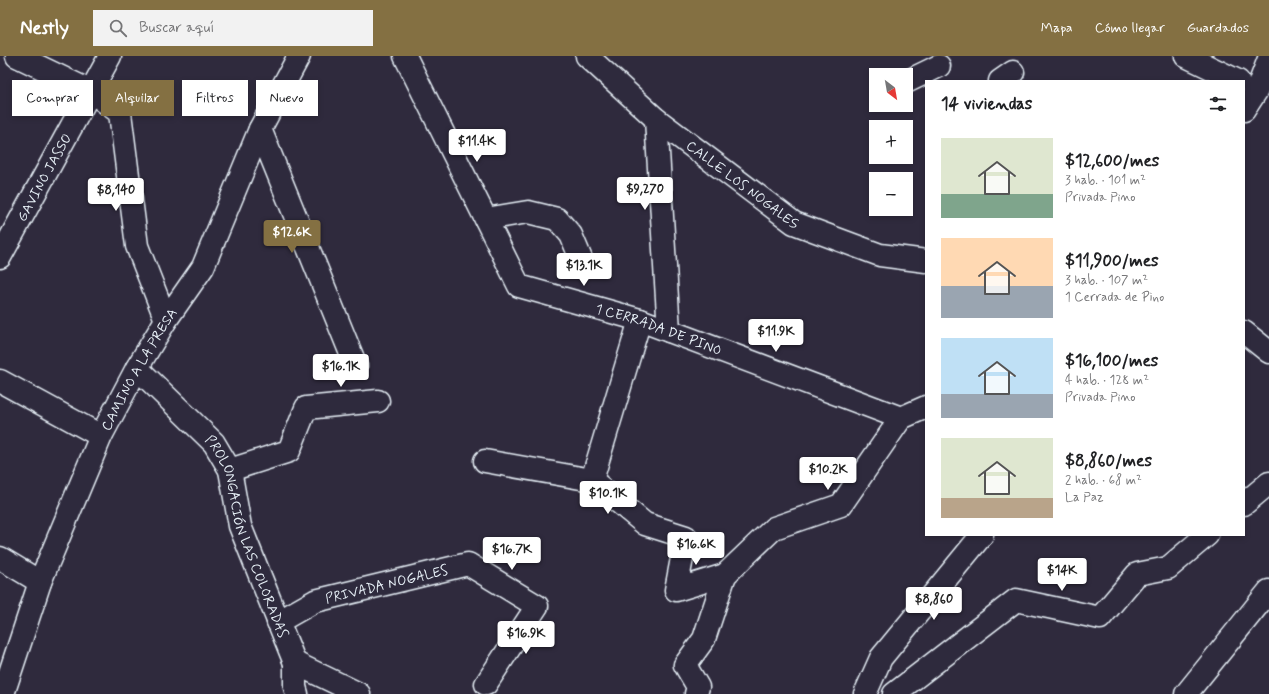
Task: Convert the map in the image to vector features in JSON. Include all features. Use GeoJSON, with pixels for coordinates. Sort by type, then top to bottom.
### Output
{"type":"FeatureCollection","features":[{"type":"Feature","properties":{"kind":"street"},"geometry":{"type":"LineString","coordinates":[[17,56],[67,80]]}},
{"type":"Feature","properties":{"kind":"street","name":"GAVINO JASSO"},"geometry":{"type":"LineString","coordinates":[[93,86],[110,56]]}},
{"type":"Feature","properties":{"kind":"street","name":"CAMINO A LA PRESA"},"geometry":{"type":"LineString","coordinates":[[3,694],[40,582],[101,436],[137,368],[166,320],[203,267],[260,130],[299,56]]}},
{"type":"Feature","properties":{"kind":"street","name":"1 CERRADA DE PINO"},"geometry":{"type":"LineString","coordinates":[[405,56],[519,286],[640,320],[901,418]]}},
{"type":"Feature","properties":{"kind":"street","name":"CALLE LOS NOGALES"},"geometry":{"type":"LineString","coordinates":[[587,56],[656,119],[794,223],[880,255],[925,261]]}},
{"type":"Feature","properties":{"kind":"street"},"geometry":{"type":"LineString","coordinates":[[1186,56],[1234,80]]}},
{"type":"Feature","properties":{"kind":"street"},"geometry":{"type":"LineString","coordinates":[[1245,107],[1252,89],[1269,59]]}},
{"type":"Feature","properties":{"kind":"street"},"geometry":{"type":"LineString","coordinates":[[913,79],[941,68]]}},
{"type":"Feature","properties":{"kind":"street"},"geometry":{"type":"LineString","coordinates":[[93,93],[120,113],[138,246],[166,320]]}},
{"type":"Feature","properties":{"kind":"street","name":"GAVINO JASSO"},"geometry":{"type":"LineString","coordinates":[[0,257],[76,116]]}},
{"type":"Feature","properties":{"kind":"street"},"geometry":{"type":"LineString","coordinates":[[656,119],[669,331]]}},
{"type":"Feature","properties":{"kind":"street"},"geometry":{"type":"LineString","coordinates":[[260,130],[356,366]]}},
{"type":"Feature","properties":{"kind":"street"},"geometry":{"type":"LineString","coordinates":[[486,219],[528,212],[558,219],[571,236],[584,266]]}},
{"type":"Feature","properties":{"kind":"street"},"geometry":{"type":"LineString","coordinates":[[592,480],[640,320]]}},
{"type":"Feature","properties":{"kind":"street"},"geometry":{"type":"LineString","coordinates":[[1245,333],[1269,352]]}},
{"type":"Feature","properties":{"kind":"street","name":"PROLONGACIÓN LAS COLORADAS"},"geometry":{"type":"LineString","coordinates":[[137,368],[214,443],[230,470],[240,526],[295,663]]}},
{"type":"Feature","properties":{"kind":"street"},"geometry":{"type":"LineString","coordinates":[[0,381],[101,436]]}},
{"type":"Feature","properties":{"kind":"street"},"geometry":{"type":"LineString","coordinates":[[230,470],[289,451],[306,408],[378,401]]}},
{"type":"Feature","properties":{"kind":"street"},"geometry":{"type":"LineString","coordinates":[[485,461],[592,480],[645,524],[686,537],[676,590],[725,575],[774,528],[841,505],[901,418],[925,407]]}},
{"type":"Feature","properties":{"kind":"street"},"geometry":{"type":"LineString","coordinates":[[1245,503],[1269,482]]}},
{"type":"Feature","properties":{"kind":"street"},"geometry":{"type":"LineString","coordinates":[[865,694],[881,658],[981,536]]}},
{"type":"Feature","properties":{"kind":"street"},"geometry":{"type":"LineString","coordinates":[[894,694],[1016,600],[1100,618],[1137,574],[1168,568],[1206,536]]}},
{"type":"Feature","properties":{"kind":"street"},"geometry":{"type":"LineString","coordinates":[[0,558],[40,582]]}},
{"type":"Feature","properties":{"kind":"street","name":"PRIVADA NOGALES"},"geometry":{"type":"LineString","coordinates":[[278,622],[315,601],[468,564],[537,606],[486,684]]}},
{"type":"Feature","properties":{"kind":"street"},"geometry":{"type":"LineString","coordinates":[[696,694],[698,687],[685,665],[704,639],[725,575]]}},
{"type":"Feature","properties":{"kind":"street"},"geometry":{"type":"LineString","coordinates":[[1186,694],[1269,590]]}},
{"type":"Feature","properties":{"kind":"street"},"geometry":{"type":"LineString","coordinates":[[297,694],[295,687],[295,663],[358,694]]}}]}
